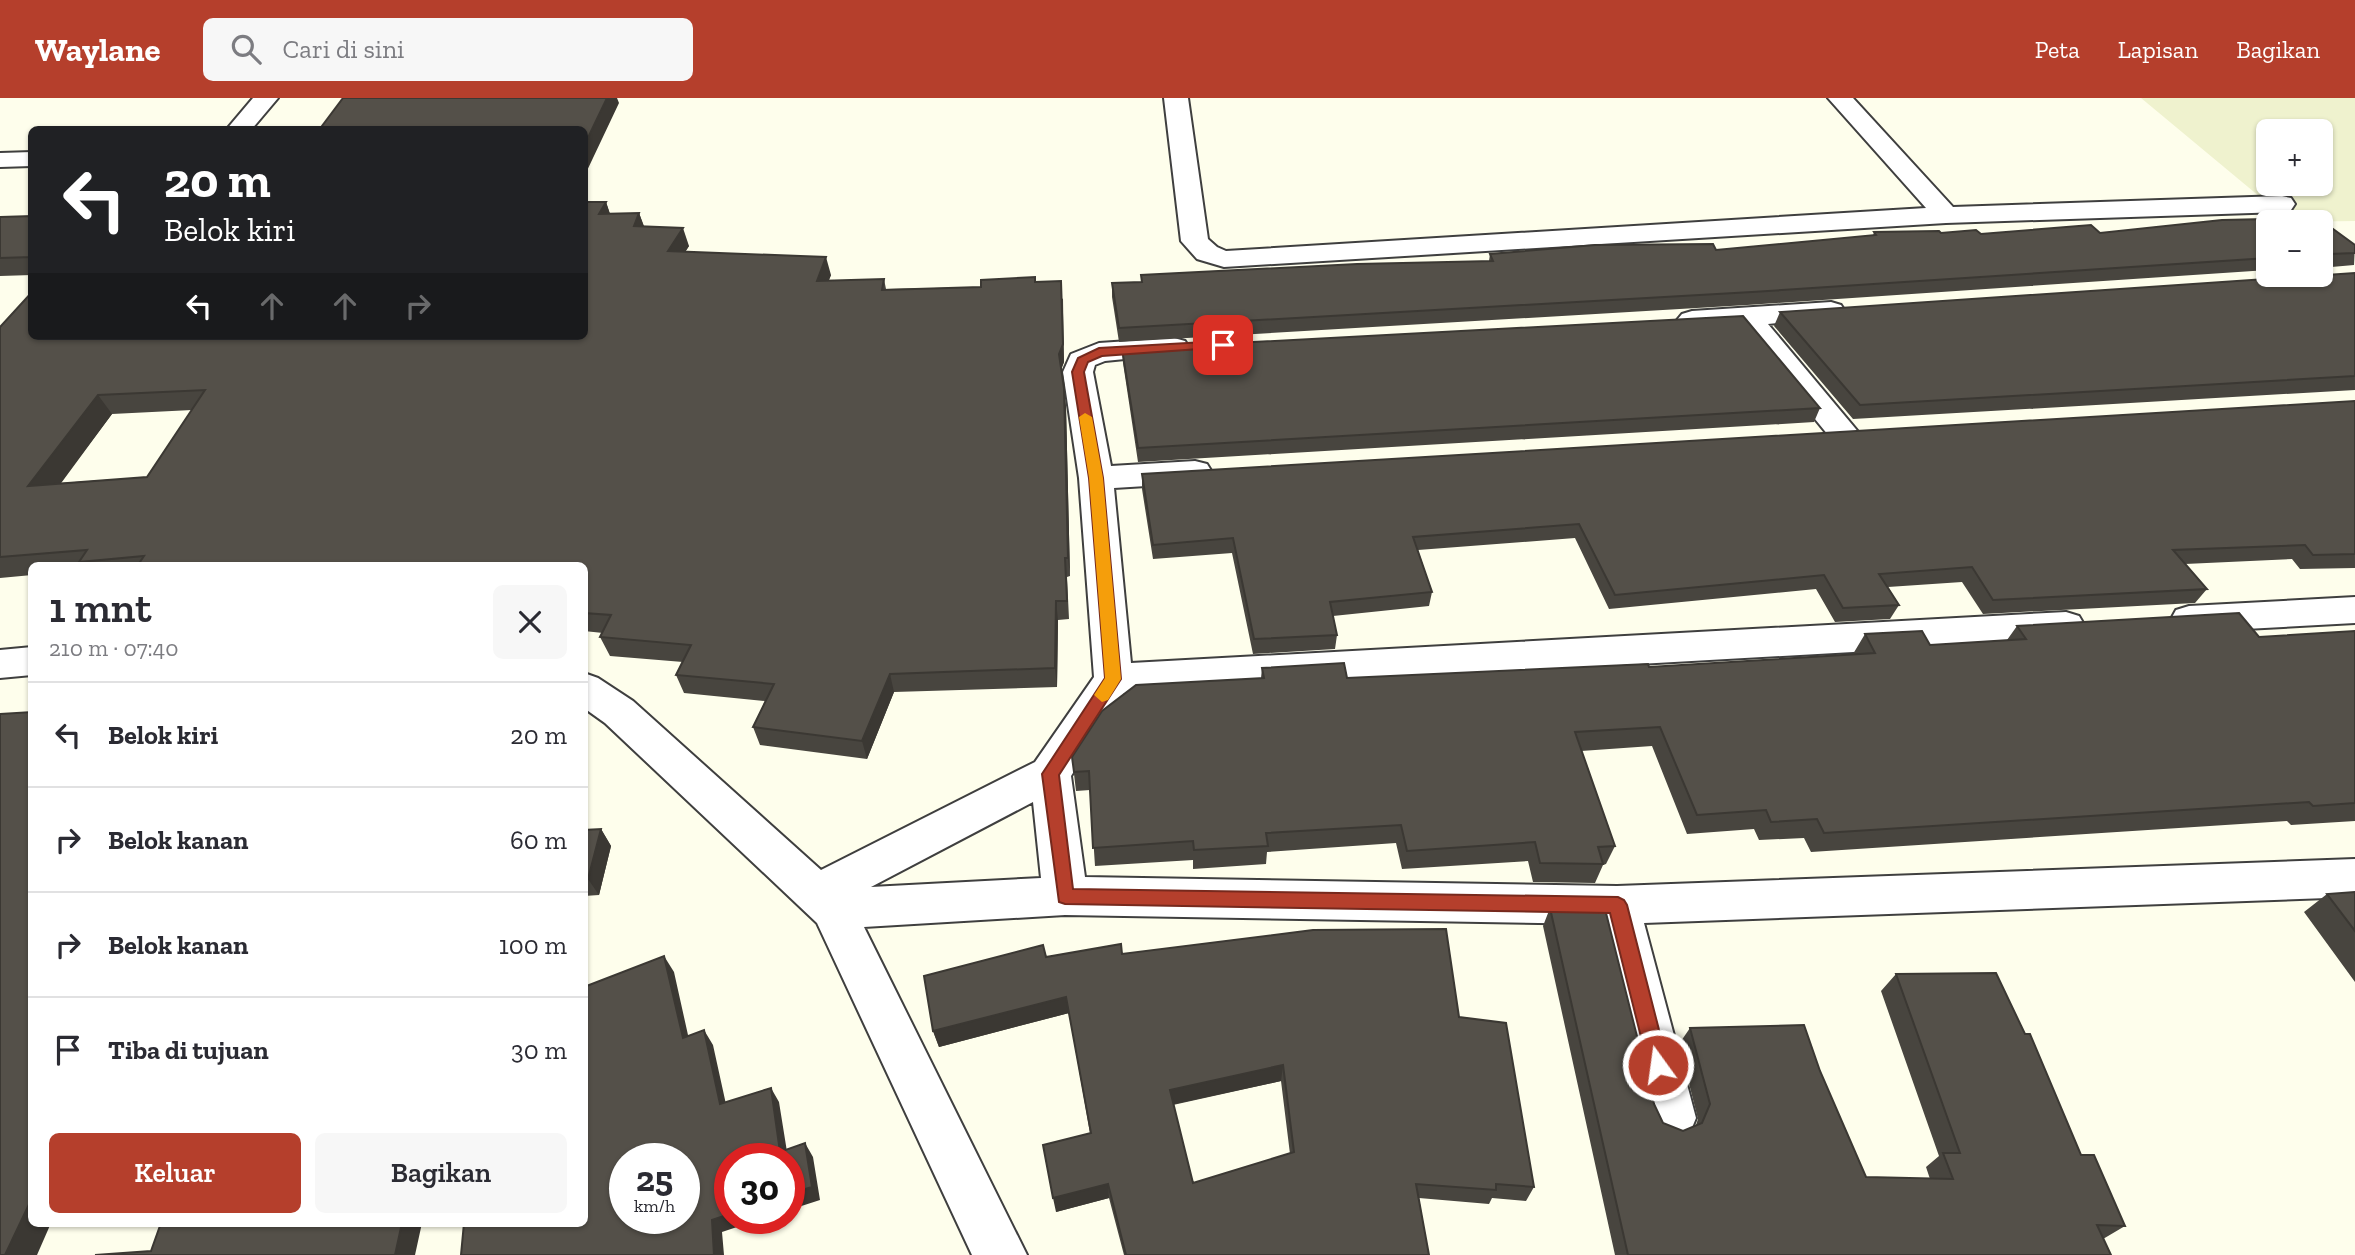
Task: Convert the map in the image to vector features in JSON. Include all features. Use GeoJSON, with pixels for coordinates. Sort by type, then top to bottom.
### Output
{"type":"FeatureCollection","features":[{"type":"Feature","properties":{"kind":"street"},"geometry":{"type":"LineString","coordinates":[[241,126],[265,98]]}},
{"type":"Feature","properties":{"kind":"street"},"geometry":{"type":"LineString","coordinates":[[1176,98],[1195,241],[1207,253],[1224,260],[1946,215],[2282,204]]}},
{"type":"Feature","properties":{"kind":"street"},"geometry":{"type":"LineString","coordinates":[[1840,98],[1946,215]]}},
{"type":"Feature","properties":{"kind":"street"},"geometry":{"type":"LineString","coordinates":[[0,160],[28,159]]}},
{"type":"Feature","properties":{"kind":"street"},"geometry":{"type":"LineString","coordinates":[[1665,321],[1858,309]]}},
{"type":"Feature","properties":{"kind":"street"},"geometry":{"type":"LineString","coordinates":[[1747,317],[1858,433],[1802,437]]}},
{"type":"Feature","properties":{"kind":"street"},"geometry":{"type":"LineString","coordinates":[[825,902],[1050,774],[1113,679],[1096,478],[1078,372],[1082,360],[1099,352],[1195,346]]}},
{"type":"Feature","properties":{"kind":"street"},"geometry":{"type":"LineString","coordinates":[[1096,478],[1221,470]]}},
{"type":"Feature","properties":{"kind":"street"},"geometry":{"type":"LineString","coordinates":[[2160,621],[2355,610]]}},
{"type":"Feature","properties":{"kind":"street"},"geometry":{"type":"LineString","coordinates":[[1113,679],[2104,624]]}},
{"type":"Feature","properties":{"kind":"street"},"geometry":{"type":"LineString","coordinates":[[0,664],[28,661]]}},
{"type":"Feature","properties":{"kind":"street"},"geometry":{"type":"LineString","coordinates":[[588,691],[619,712],[825,902],[1000,1255]]}},
{"type":"Feature","properties":{"kind":"street"},"geometry":{"type":"LineString","coordinates":[[1050,774],[1065,896]]}},
{"type":"Feature","properties":{"kind":"street"},"geometry":{"type":"LineString","coordinates":[[825,902],[1065,896],[1618,905],[2355,878]]}},
{"type":"Feature","properties":{"kind":"street"},"geometry":{"type":"LineString","coordinates":[[1618,905],[1671,1118]]}},
{"type":"Feature","properties":{"kind":"green space"},"geometry":{"type":"Polygon","coordinates":[[[2141,98],[2355,98],[2355,221],[2333,221],[2333,210],[2276,210],[2259,196],[2333,196],[2333,119],[2256,119],[2256,194],[2141,98]]]}},
{"type":"Feature","properties":{"kind":"building"},"geometry":{"type":"Polygon","coordinates":[[[343,98],[607,98],[588,138],[588,126],[322,126],[343,98]]]}},
{"type":"Feature","properties":{"kind":"building"},"geometry":{"type":"Polygon","coordinates":[[[588,202],[606,202],[599,214],[639,213],[634,226],[683,228],[668,251],[826,257],[817,281],[884,279],[882,290],[981,287],[981,280],[1035,277],[1035,282],[1061,281],[1063,344],[1059,354],[1064,388],[1068,558],[1065,558],[1067,601],[1056,601],[1055,668],[890,674],[862,741],[753,727],[774,684],[676,675],[691,645],[600,637],[611,615],[588,613],[588,562],[140,562],[144,556],[79,562],[87,550],[0,557],[0,327],[28,296],[28,340],[588,340],[588,202]],[[205,390],[98,395],[28,486],[147,477],[205,390]]]}},
{"type":"Feature","properties":{"kind":"building"},"geometry":{"type":"Polygon","coordinates":[[[28,216],[28,257],[0,258],[0,217],[28,216]]]}},
{"type":"Feature","properties":{"kind":"building"},"geometry":{"type":"Polygon","coordinates":[[[2256,219],[2256,259],[1752,292],[1119,328],[1112,283],[1142,282],[1141,275],[1357,264],[1493,261],[1490,254],[1595,245],[1713,244],[1716,250],[1876,235],[1874,232],[1941,233],[1976,230],[1981,234],[2091,225],[2100,233],[2222,220],[2256,219]]]}},
{"type":"Feature","properties":{"kind":"building"},"geometry":{"type":"Polygon","coordinates":[[[2333,229],[2355,245],[2355,253],[2333,254],[2333,229]]]}},
{"type":"Feature","properties":{"kind":"building"},"geometry":{"type":"Polygon","coordinates":[[[2355,273],[2355,376],[1860,405],[1780,312],[2256,280],[2256,287],[2333,287],[2333,274],[2355,273]]]}},
{"type":"Feature","properties":{"kind":"building"},"geometry":{"type":"Polygon","coordinates":[[[1743,316],[1820,408],[1138,448],[1122,349],[1743,316]]]}},
{"type":"Feature","properties":{"kind":"building"},"geometry":{"type":"Polygon","coordinates":[[[2355,401],[2355,554],[2313,555],[2305,545],[2173,550],[2207,589],[1993,600],[1972,567],[1879,574],[1899,605],[1843,608],[1824,575],[1615,595],[1579,524],[1413,537],[1432,592],[1330,602],[1337,635],[1254,639],[1233,538],[1153,545],[1142,474],[2355,401]]]}},
{"type":"Feature","properties":{"kind":"building"},"geometry":{"type":"Polygon","coordinates":[[[2239,613],[2259,637],[2355,631],[2355,803],[2313,806],[2309,802],[1824,833],[1817,819],[1771,822],[1766,810],[1697,815],[1660,727],[1575,732],[1615,846],[1598,847],[1603,864],[1540,863],[1535,842],[1407,851],[1401,825],[1266,833],[1268,846],[1194,850],[1193,841],[1093,848],[1089,771],[1074,772],[1072,757],[1102,711],[1136,685],[1264,678],[1262,668],[1344,663],[1347,678],[1648,664],[1649,667],[1875,653],[1865,634],[1922,631],[1930,645],[2026,639],[2017,626],[2239,613]]]}},
{"type":"Feature","properties":{"kind":"building"},"geometry":{"type":"Polygon","coordinates":[[[28,712],[28,1206],[5,1255],[0,1255],[0,714],[28,712]]]}},
{"type":"Feature","properties":{"kind":"building"},"geometry":{"type":"Polygon","coordinates":[[[601,829],[588,879],[588,830],[601,829]]]}},
{"type":"Feature","properties":{"kind":"building"},"geometry":{"type":"Polygon","coordinates":[[[2355,892],[2355,931],[2327,894],[2355,892]]]}},
{"type":"Feature","properties":{"kind":"building"},"geometry":{"type":"Polygon","coordinates":[[[1550,908],[1605,909],[1654,1104],[1663,1123],[1683,1131],[1702,1123],[1710,1104],[1690,1028],[1804,1025],[1820,1071],[1866,1177],[1953,1179],[1943,1153],[1960,1153],[1896,974],[1996,973],[2025,1034],[2030,1034],[2081,1155],[2094,1155],[2125,1226],[2097,1225],[2111,1255],[1628,1255],[1550,908]]]}},
{"type":"Feature","properties":{"kind":"building"},"geometry":{"type":"Polygon","coordinates":[[[1446,929],[1459,1017],[1506,1023],[1534,1187],[1496,1184],[1496,1190],[1416,1184],[1429,1255],[1126,1255],[1108,1184],[1053,1198],[1043,1145],[1091,1133],[1066,997],[933,1031],[924,976],[1043,945],[1046,957],[1121,944],[1122,954],[1313,930],[1446,929]],[[1283,1065],[1170,1090],[1193,1183],[1294,1152],[1283,1065]]]}},
{"type":"Feature","properties":{"kind":"building"},"geometry":{"type":"Polygon","coordinates":[[[664,956],[683,1038],[704,1030],[720,1104],[771,1088],[779,1143],[714,1143],[714,1255],[461,1255],[464,1227],[588,1227],[588,985],[664,956]]]}},
{"type":"Feature","properties":{"kind":"building"},"geometry":{"type":"Polygon","coordinates":[[[805,1143],[812,1187],[805,1189],[805,1143]]]}},
{"type":"Feature","properties":{"kind":"building"},"geometry":{"type":"Polygon","coordinates":[[[160,1227],[401,1227],[395,1255],[95,1255],[151,1251],[160,1227]]]}},
{"type":"Feature","properties":{"kind":"slow traffic"},"geometry":{"type":"LineString","coordinates":[[1085,417],[1096,478],[1113,679],[1102,695]]}},
{"type":"Feature","properties":{"kind":"route"},"geometry":{"type":"LineString","coordinates":[[1223,345],[1099,352],[1082,360],[1078,372],[1096,478],[1113,679],[1050,774],[1065,896],[1618,905],[1658,1065]]}}]}
